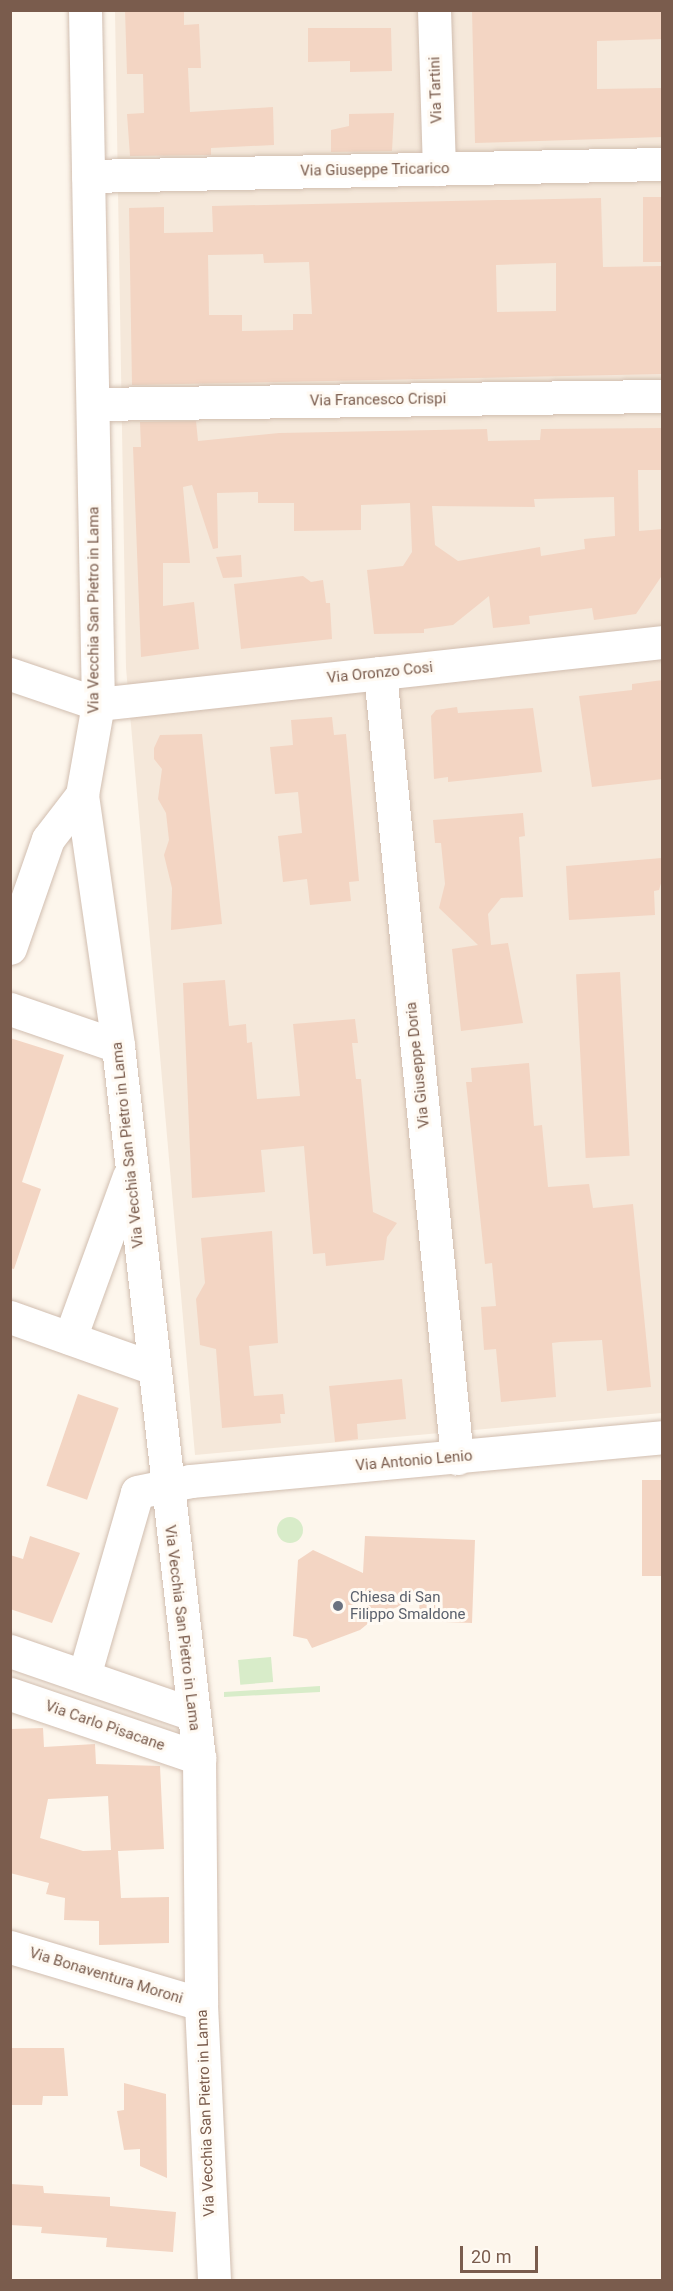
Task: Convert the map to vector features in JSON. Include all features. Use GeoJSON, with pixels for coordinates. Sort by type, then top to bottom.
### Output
{"type":"FeatureCollection","features":[{"type":"Feature","properties":{"kind":"street","name":"Via Vecchia San Pietro in Lama"},"geometry":{"type":"LineString","coordinates":[[85,10],[98,704],[82,795],[118,1046],[166,1484],[199,1758],[201,2004],[214,2280]]}},
{"type":"Feature","properties":{"kind":"street","name":"Via Tartini"},"geometry":{"type":"LineString","coordinates":[[434,10],[439,169]]}},
{"type":"Feature","properties":{"kind":"street","name":"Via Giuseppe Tricarico"},"geometry":{"type":"LineString","coordinates":[[88,176],[663,164]]}},
{"type":"Feature","properties":{"kind":"street","name":"Via Francesco Crispi"},"geometry":{"type":"LineString","coordinates":[[93,404],[663,396]]}},
{"type":"Feature","properties":{"kind":"street","name":"Via Oronzo Cosi"},"geometry":{"type":"LineString","coordinates":[[98,704],[663,642]]}},
{"type":"Feature","properties":{"kind":"street","name":"Via Giuseppe Doria"},"geometry":{"type":"LineString","coordinates":[[380,673],[457,1458]]}},
{"type":"Feature","properties":{"kind":"street"},"geometry":{"type":"LineString","coordinates":[[10,674],[98,704]]}},
{"type":"Feature","properties":{"kind":"street"},"geometry":{"type":"LineString","coordinates":[[10,948],[48,839],[82,795]]}},
{"type":"Feature","properties":{"kind":"street"},"geometry":{"type":"LineString","coordinates":[[10,1009],[118,1046]]}},
{"type":"Feature","properties":{"kind":"street"},"geometry":{"type":"LineString","coordinates":[[69,1338],[131,1170]]}},
{"type":"Feature","properties":{"kind":"street"},"geometry":{"type":"LineString","coordinates":[[10,1317],[153,1368]]}},
{"type":"Feature","properties":{"kind":"street","name":"Via Antonio Lenio"},"geometry":{"type":"LineString","coordinates":[[84,1676],[137,1492],[166,1484],[663,1437]]}},
{"type":"Feature","properties":{"kind":"street"},"geometry":{"type":"LineString","coordinates":[[10,1651],[194,1714]]}},
{"type":"Feature","properties":{"kind":"street","name":"Via Carlo Pisacane"},"geometry":{"type":"LineString","coordinates":[[10,1694],[199,1758]]}},
{"type":"Feature","properties":{"kind":"street","name":"Via Bonaventura Moroni"},"geometry":{"type":"LineString","coordinates":[[10,1947],[201,2004]]}},
{"type":"Feature","properties":{"kind":"shaded area"},"geometry":{"type":"Polygon","coordinates":[[[115,11],[662,11],[662,1413],[195,1455],[126,668],[115,11]]]}},
{"type":"Feature","properties":{"kind":"green space"},"geometry":{"type":"Polygon","coordinates":[[[290,1517],[299,1521],[303,1530],[299,1539],[290,1543],[281,1539],[277,1530],[281,1521],[290,1517]]]}},
{"type":"Feature","properties":{"kind":"green space"},"geometry":{"type":"Polygon","coordinates":[[[271,1657],[273,1682],[240,1685],[238,1660],[271,1657]]]}},
{"type":"Feature","properties":{"kind":"green space"},"geometry":{"type":"Polygon","coordinates":[[[320,1686],[320,1692],[224,1697],[224,1692],[320,1686]]]}},
{"type":"Feature","properties":{"kind":"building"},"geometry":{"type":"Polygon","coordinates":[[[125,10],[184,10],[184,25],[199,24],[201,68],[188,68],[190,112],[273,107],[274,145],[211,148],[211,155],[130,156],[127,114],[144,113],[143,74],[127,74],[125,10]]]}},
{"type":"Feature","properties":{"kind":"building"},"geometry":{"type":"Polygon","coordinates":[[[472,10],[663,10],[663,39],[597,41],[597,89],[663,88],[663,137],[475,143],[472,10]]]}},
{"type":"Feature","properties":{"kind":"building"},"geometry":{"type":"Polygon","coordinates":[[[308,28],[391,28],[392,71],[350,72],[350,61],[308,62],[308,28]]]}},
{"type":"Feature","properties":{"kind":"building"},"geometry":{"type":"Polygon","coordinates":[[[394,113],[392,151],[331,152],[331,130],[349,126],[349,114],[394,113]]]}},
{"type":"Feature","properties":{"kind":"building"},"geometry":{"type":"Polygon","coordinates":[[[643,197],[662,197],[662,262],[643,262],[643,197]]]}},
{"type":"Feature","properties":{"kind":"building"},"geometry":{"type":"Polygon","coordinates":[[[601,198],[603,267],[663,266],[663,374],[132,385],[129,208],[164,207],[164,233],[213,232],[212,206],[601,198]],[[263,254],[208,255],[209,315],[242,315],[242,331],[293,330],[293,314],[312,314],[309,262],[264,263],[263,254]],[[556,263],[496,265],[497,312],[556,311],[556,263]]]}},
{"type":"Feature","properties":{"kind":"building"},"geometry":{"type":"Polygon","coordinates":[[[196,421],[198,441],[279,433],[487,429],[488,441],[540,440],[541,429],[663,428],[663,470],[638,470],[639,531],[663,529],[663,574],[636,614],[594,620],[592,608],[529,616],[530,624],[493,628],[489,596],[453,625],[424,629],[424,633],[374,634],[367,570],[403,566],[412,552],[410,503],[361,505],[361,530],[294,531],[294,503],[258,503],[258,492],[217,493],[218,548],[213,549],[192,485],[183,487],[190,563],[163,563],[163,606],[194,602],[199,649],[141,657],[133,447],[141,447],[140,422],[196,421]],[[614,497],[534,499],[535,507],[432,506],[435,545],[458,561],[540,547],[541,556],[585,549],[584,539],[615,536],[614,497]]]}},
{"type":"Feature","properties":{"kind":"building"},"geometry":{"type":"Polygon","coordinates":[[[241,555],[242,577],[223,578],[216,557],[241,555]]]}},
{"type":"Feature","properties":{"kind":"building"},"geometry":{"type":"Polygon","coordinates":[[[303,576],[311,582],[323,580],[326,603],[330,603],[332,639],[241,649],[234,584],[303,576]]]}},
{"type":"Feature","properties":{"kind":"building"},"geometry":{"type":"Polygon","coordinates":[[[663,680],[663,779],[592,787],[579,696],[632,690],[632,684],[663,680]]]}},
{"type":"Feature","properties":{"kind":"building"},"geometry":{"type":"Polygon","coordinates":[[[457,707],[458,713],[533,708],[542,772],[448,782],[448,777],[434,779],[431,716],[436,710],[457,707]]]}},
{"type":"Feature","properties":{"kind":"building"},"geometry":{"type":"Polygon","coordinates":[[[332,717],[334,735],[346,734],[359,881],[349,882],[351,901],[310,905],[307,879],[283,882],[278,836],[302,833],[298,792],[275,794],[270,747],[293,745],[291,720],[332,717]]]}},
{"type":"Feature","properties":{"kind":"building"},"geometry":{"type":"Polygon","coordinates":[[[202,734],[222,924],[171,930],[172,888],[164,855],[169,840],[166,813],[158,799],[162,769],[154,759],[154,748],[160,735],[202,734]]]}},
{"type":"Feature","properties":{"kind":"building"},"geometry":{"type":"Polygon","coordinates":[[[523,813],[525,836],[519,837],[523,897],[501,898],[488,914],[491,945],[508,943],[523,1023],[461,1031],[452,949],[478,945],[439,908],[445,884],[441,843],[435,843],[433,820],[523,813]]]}},
{"type":"Feature","properties":{"kind":"building"},"geometry":{"type":"Polygon","coordinates":[[[662,858],[662,880],[659,890],[654,891],[655,915],[569,920],[566,866],[662,858]]]}},
{"type":"Feature","properties":{"kind":"building"},"geometry":{"type":"Polygon","coordinates":[[[620,972],[630,1156],[586,1158],[576,974],[620,972]]]}},
{"type":"Feature","properties":{"kind":"building"},"geometry":{"type":"Polygon","coordinates":[[[225,980],[229,1026],[246,1024],[247,1043],[252,1042],[257,1099],[300,1096],[293,1024],[355,1019],[358,1043],[352,1043],[356,1079],[361,1079],[373,1212],[397,1223],[387,1237],[384,1260],[326,1266],[325,1253],[313,1254],[304,1146],[261,1150],[265,1192],[192,1198],[183,983],[225,980]]]}},
{"type":"Feature","properties":{"kind":"building"},"geometry":{"type":"Polygon","coordinates":[[[10,1038],[64,1055],[22,1182],[41,1189],[14,1269],[10,1268],[10,1038]]]}},
{"type":"Feature","properties":{"kind":"building"},"geometry":{"type":"Polygon","coordinates":[[[529,1063],[534,1126],[542,1125],[548,1187],[589,1184],[593,1208],[633,1204],[651,1387],[607,1391],[602,1340],[560,1342],[552,1343],[556,1397],[501,1402],[496,1349],[484,1350],[481,1307],[496,1306],[492,1263],[485,1264],[466,1082],[472,1082],[471,1068],[529,1063]]]}},
{"type":"Feature","properties":{"kind":"building"},"geometry":{"type":"Polygon","coordinates":[[[272,1231],[278,1343],[249,1346],[254,1396],[283,1394],[285,1414],[280,1414],[281,1423],[222,1428],[216,1349],[200,1345],[196,1299],[205,1283],[201,1238],[272,1231]]]}},
{"type":"Feature","properties":{"kind":"building"},"geometry":{"type":"Polygon","coordinates":[[[402,1379],[406,1419],[357,1424],[358,1439],[335,1442],[329,1386],[402,1379]]]}},
{"type":"Feature","properties":{"kind":"building"},"geometry":{"type":"Polygon","coordinates":[[[78,1394],[119,1408],[87,1500],[46,1486],[78,1394]]]}},
{"type":"Feature","properties":{"kind":"building"},"geometry":{"type":"Polygon","coordinates":[[[642,1480],[662,1480],[662,1576],[642,1576],[642,1480]]]}},
{"type":"Feature","properties":{"kind":"building"},"geometry":{"type":"Polygon","coordinates":[[[30,1536],[80,1553],[52,1623],[10,1609],[10,1555],[23,1559],[30,1536]]]}},
{"type":"Feature","properties":{"kind":"building"},"geometry":{"type":"Polygon","coordinates":[[[365,1536],[475,1540],[472,1623],[418,1621],[420,1599],[381,1613],[360,1630],[312,1648],[307,1639],[293,1636],[298,1560],[313,1550],[363,1573],[365,1536]]]}},
{"type":"Feature","properties":{"kind":"building"},"geometry":{"type":"Polygon","coordinates":[[[43,1728],[44,1747],[95,1744],[96,1764],[160,1766],[164,1849],[118,1851],[121,1898],[169,1897],[169,1943],[99,1945],[99,1921],[64,1920],[65,1898],[46,1894],[49,1883],[10,1873],[10,1729],[43,1728]],[[108,1796],[48,1799],[40,1838],[83,1851],[111,1850],[108,1796]]]}},
{"type":"Feature","properties":{"kind":"building"},"geometry":{"type":"Polygon","coordinates":[[[10,2048],[64,2048],[68,2096],[43,2096],[42,2105],[10,2105],[10,2048]]]}},
{"type":"Feature","properties":{"kind":"building"},"geometry":{"type":"Polygon","coordinates":[[[124,2083],[166,2094],[167,2178],[140,2166],[140,2149],[124,2150],[117,2111],[124,2110],[124,2083]]]}},
{"type":"Feature","properties":{"kind":"building"},"geometry":{"type":"Polygon","coordinates":[[[10,2184],[43,2186],[44,2193],[110,2197],[110,2206],[176,2212],[173,2252],[106,2247],[107,2238],[41,2233],[42,2227],[10,2225],[10,2184]]]}},
{"type":"Feature","properties":{"kind":"place","name":"Chiesa di San Filippo Smaldone"},"geometry":{"type":"Point","coordinates":[338,1606]}}]}
